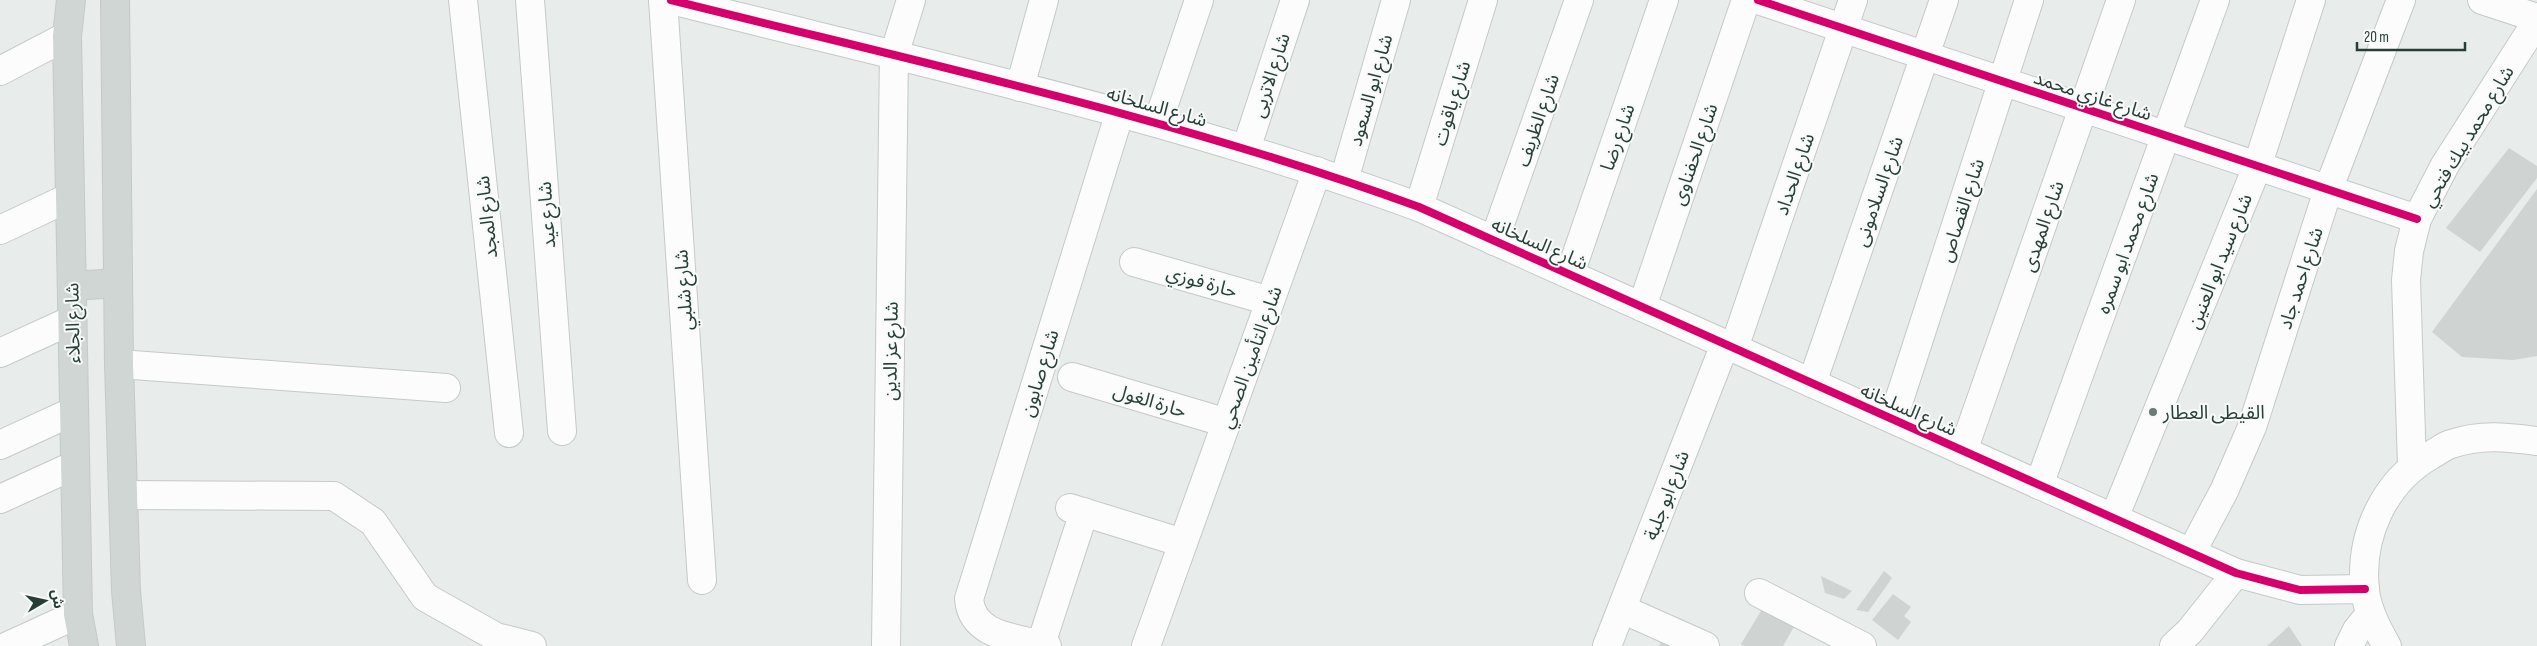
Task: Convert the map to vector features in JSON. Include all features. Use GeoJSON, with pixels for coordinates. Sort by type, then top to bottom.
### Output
{"type":"FeatureCollection","features":[{"type":"Feature","properties":{"kind":"main road","name":"شارع الجلاء"},"geometry":{"type":"LineString","coordinates":[[71,0],[67,36],[72,320],[78,614],[84,646]]}},
{"type":"Feature","properties":{"kind":"main road"},"geometry":{"type":"LineString","coordinates":[[115,0],[119,364],[126,591],[131,646]]}},
{"type":"Feature","properties":{"kind":"main road"},"geometry":{"type":"LineString","coordinates":[[72,286],[118,283]]}},
{"type":"Feature","properties":{"kind":"street","name":"شارع المجد"},"geometry":{"type":"LineString","coordinates":[[463,0],[509,433]]}},
{"type":"Feature","properties":{"kind":"street","name":"شارع عيد"},"geometry":{"type":"LineString","coordinates":[[530,0],[562,431]]}},
{"type":"Feature","properties":{"kind":"street","name":"شارع شلبي"},"geometry":{"type":"LineString","coordinates":[[663,0],[702,580]]}},
{"type":"Feature","properties":{"kind":"street","name":"شارع السلخانه"},"geometry":{"type":"LineString","coordinates":[[672,0],[732,7],[894,55],[1158,122],[1344,180],[1419,207],[2236,573],[2300,590],[2368,602]]}},
{"type":"Feature","properties":{"kind":"street","name":"شارع عز الدين"},"geometry":{"type":"LineString","coordinates":[[886,646],[894,55],[911,0]]}},
{"type":"Feature","properties":{"kind":"street"},"geometry":{"type":"LineString","coordinates":[[1020,87],[1044,0]]}},
{"type":"Feature","properties":{"kind":"street"},"geometry":{"type":"LineString","coordinates":[[1158,122],[1199,0]]}},
{"type":"Feature","properties":{"kind":"street","name":"شارع الاتربى"},"geometry":{"type":"LineString","coordinates":[[1246,149],[1294,0]]}},
{"type":"Feature","properties":{"kind":"street","name":"شارع ابو السعود"},"geometry":{"type":"LineString","coordinates":[[1344,180],[1396,0]]}},
{"type":"Feature","properties":{"kind":"street","name":"شارع ياقوت"},"geometry":{"type":"LineString","coordinates":[[1419,207],[1483,0]]}},
{"type":"Feature","properties":{"kind":"street","name":"شارع الظريف"},"geometry":{"type":"LineString","coordinates":[[1494,241],[1579,0]]}},
{"type":"Feature","properties":{"kind":"street","name":"شارع رضا"},"geometry":{"type":"LineString","coordinates":[[1570,274],[1664,0]]}},
{"type":"Feature","properties":{"kind":"street","name":"شارع الحفناوى"},"geometry":{"type":"LineString","coordinates":[[1642,307],[1746,0]]}},
{"type":"Feature","properties":{"kind":"street","name":"شارع غازي محمد"},"geometry":{"type":"LineString","coordinates":[[1758,0],[2417,219]]}},
{"type":"Feature","properties":{"kind":"street","name":"شارع الحداد"},"geometry":{"type":"LineString","coordinates":[[1730,346],[1853,0]]}},
{"type":"Feature","properties":{"kind":"street","name":"شارع السلامونى"},"geometry":{"type":"LineString","coordinates":[[1812,383],[1944,0]]}},
{"type":"Feature","properties":{"kind":"street","name":"شارع القصاص"},"geometry":{"type":"LineString","coordinates":[[1893,419],[2029,0]]}},
{"type":"Feature","properties":{"kind":"street","name":"شارع المهدى"},"geometry":{"type":"LineString","coordinates":[[1963,451],[2121,0]]}},
{"type":"Feature","properties":{"kind":"street","name":"شارع محمد ابو سمره"},"geometry":{"type":"LineString","coordinates":[[2039,485],[2215,0]]}},
{"type":"Feature","properties":{"kind":"street","name":"شارع سيد ابو العنين"},"geometry":{"type":"LineString","coordinates":[[2114,518],[2257,167],[2311,0]]}},
{"type":"Feature","properties":{"kind":"street","name":"شارع احمد جاد"},"geometry":{"type":"LineString","coordinates":[[2191,553],[2224,491],[2252,427],[2328,190],[2400,0]]}},
{"type":"Feature","properties":{"kind":"street"},"geometry":{"type":"LineString","coordinates":[[2482,0],[2537,20]]}},
{"type":"Feature","properties":{"kind":"street","name":"شارع محمد بيك فتحي"},"geometry":{"type":"LineString","coordinates":[[2412,466],[2406,280],[2409,251],[2417,219],[2445,165],[2537,20]]}},
{"type":"Feature","properties":{"kind":"street"},"geometry":{"type":"LineString","coordinates":[[0,71],[67,36]]}},
{"type":"Feature","properties":{"kind":"street","name":"شارع صابون"},"geometry":{"type":"LineString","coordinates":[[1044,645],[985,629],[973,616],[969,599],[1120,112]]}},
{"type":"Feature","properties":{"kind":"street","name":"شارع التأمين الصحي"},"geometry":{"type":"LineString","coordinates":[[1146,646],[1317,171]]}},
{"type":"Feature","properties":{"kind":"street"},"geometry":{"type":"LineString","coordinates":[[0,230],[70,197]]}},
{"type":"Feature","properties":{"kind":"street","name":"حارة فوزي"},"geometry":{"type":"LineString","coordinates":[[1134,262],[1270,301]]}},
{"type":"Feature","properties":{"kind":"street"},"geometry":{"type":"LineString","coordinates":[[0,353],[72,320]]}},
{"type":"Feature","properties":{"kind":"street","name":"شارع ابو جلبة"},"geometry":{"type":"LineString","coordinates":[[1607,646],[1730,346]]}},
{"type":"Feature","properties":{"kind":"street"},"geometry":{"type":"LineString","coordinates":[[119,364],[446,388]]}},
{"type":"Feature","properties":{"kind":"street","name":"حارة الغول"},"geometry":{"type":"LineString","coordinates":[[1072,376],[1227,423]]}},
{"type":"Feature","properties":{"kind":"street"},"geometry":{"type":"LineString","coordinates":[[0,445],[74,411]]}},
{"type":"Feature","properties":{"kind":"street"},"geometry":{"type":"LineString","coordinates":[[2387,646],[2368,602],[2366,544],[2382,501],[2412,466],[2450,444],[2493,435],[2537,441]]}},
{"type":"Feature","properties":{"kind":"street"},"geometry":{"type":"LineString","coordinates":[[0,499],[75,465]]}},
{"type":"Feature","properties":{"kind":"street"},"geometry":{"type":"LineString","coordinates":[[123,495],[334,496],[372,522],[425,597],[496,637],[532,646]]}},
{"type":"Feature","properties":{"kind":"street"},"geometry":{"type":"LineString","coordinates":[[1044,645],[1077,510],[1183,543]]}},
{"type":"Feature","properties":{"kind":"street"},"geometry":{"type":"LineString","coordinates":[[2174,646],[2190,630],[2236,573]]}},
{"type":"Feature","properties":{"kind":"street"},"geometry":{"type":"LineString","coordinates":[[1758,593],[1862,646]]}},
{"type":"Feature","properties":{"kind":"street"},"geometry":{"type":"LineString","coordinates":[[2349,646],[2368,602]]}},
{"type":"Feature","properties":{"kind":"street"},"geometry":{"type":"LineString","coordinates":[[1622,608],[1705,646]]}},
{"type":"Feature","properties":{"kind":"street"},"geometry":{"type":"LineString","coordinates":[[8,646],[78,614]]}},
{"type":"Feature","properties":{"kind":"building"},"geometry":{"type":"Polygon","coordinates":[[[2509,148],[2537,166],[2537,178],[2480,252],[2446,228],[2509,148]]]}},
{"type":"Feature","properties":{"kind":"building"},"geometry":{"type":"Polygon","coordinates":[[[2537,189],[2537,356],[2513,360],[2462,357],[2432,332],[2537,189]]]}},
{"type":"Feature","properties":{"kind":"building"},"geometry":{"type":"Polygon","coordinates":[[[1884,571],[1892,578],[1868,612],[1856,610],[1884,571]]]}},
{"type":"Feature","properties":{"kind":"building"},"geometry":{"type":"Polygon","coordinates":[[[1821,576],[1852,591],[1844,599],[1825,593],[1821,576]]]}},
{"type":"Feature","properties":{"kind":"building"},"geometry":{"type":"Polygon","coordinates":[[[1893,594],[1911,607],[1904,616],[1911,622],[1898,640],[1872,620],[1893,594]]]}},
{"type":"Feature","properties":{"kind":"building"},"geometry":{"type":"Polygon","coordinates":[[[1764,606],[1795,625],[1783,646],[1744,646],[1741,644],[1764,606]]]}},
{"type":"Feature","properties":{"kind":"building"},"geometry":{"type":"Polygon","coordinates":[[[2289,626],[2302,646],[2267,646],[2289,626]]]}},
{"type":"Feature","properties":{"kind":"building"},"geometry":{"type":"Polygon","coordinates":[[[1666,635],[1682,646],[1659,646],[1666,635]]]}},
{"type":"Feature","properties":{"kind":"cycle path"},"geometry":{"type":"LineString","coordinates":[[671,0],[1142,119],[1327,175],[1419,207],[2236,573],[2300,590],[2365,589]]}},
{"type":"Feature","properties":{"kind":"cycle path"},"geometry":{"type":"LineString","coordinates":[[1758,0],[2417,219]]}},
{"type":"Feature","properties":{"kind":"place","name":"القيطى العطار"},"geometry":{"type":"Point","coordinates":[2153,412]}}]}
